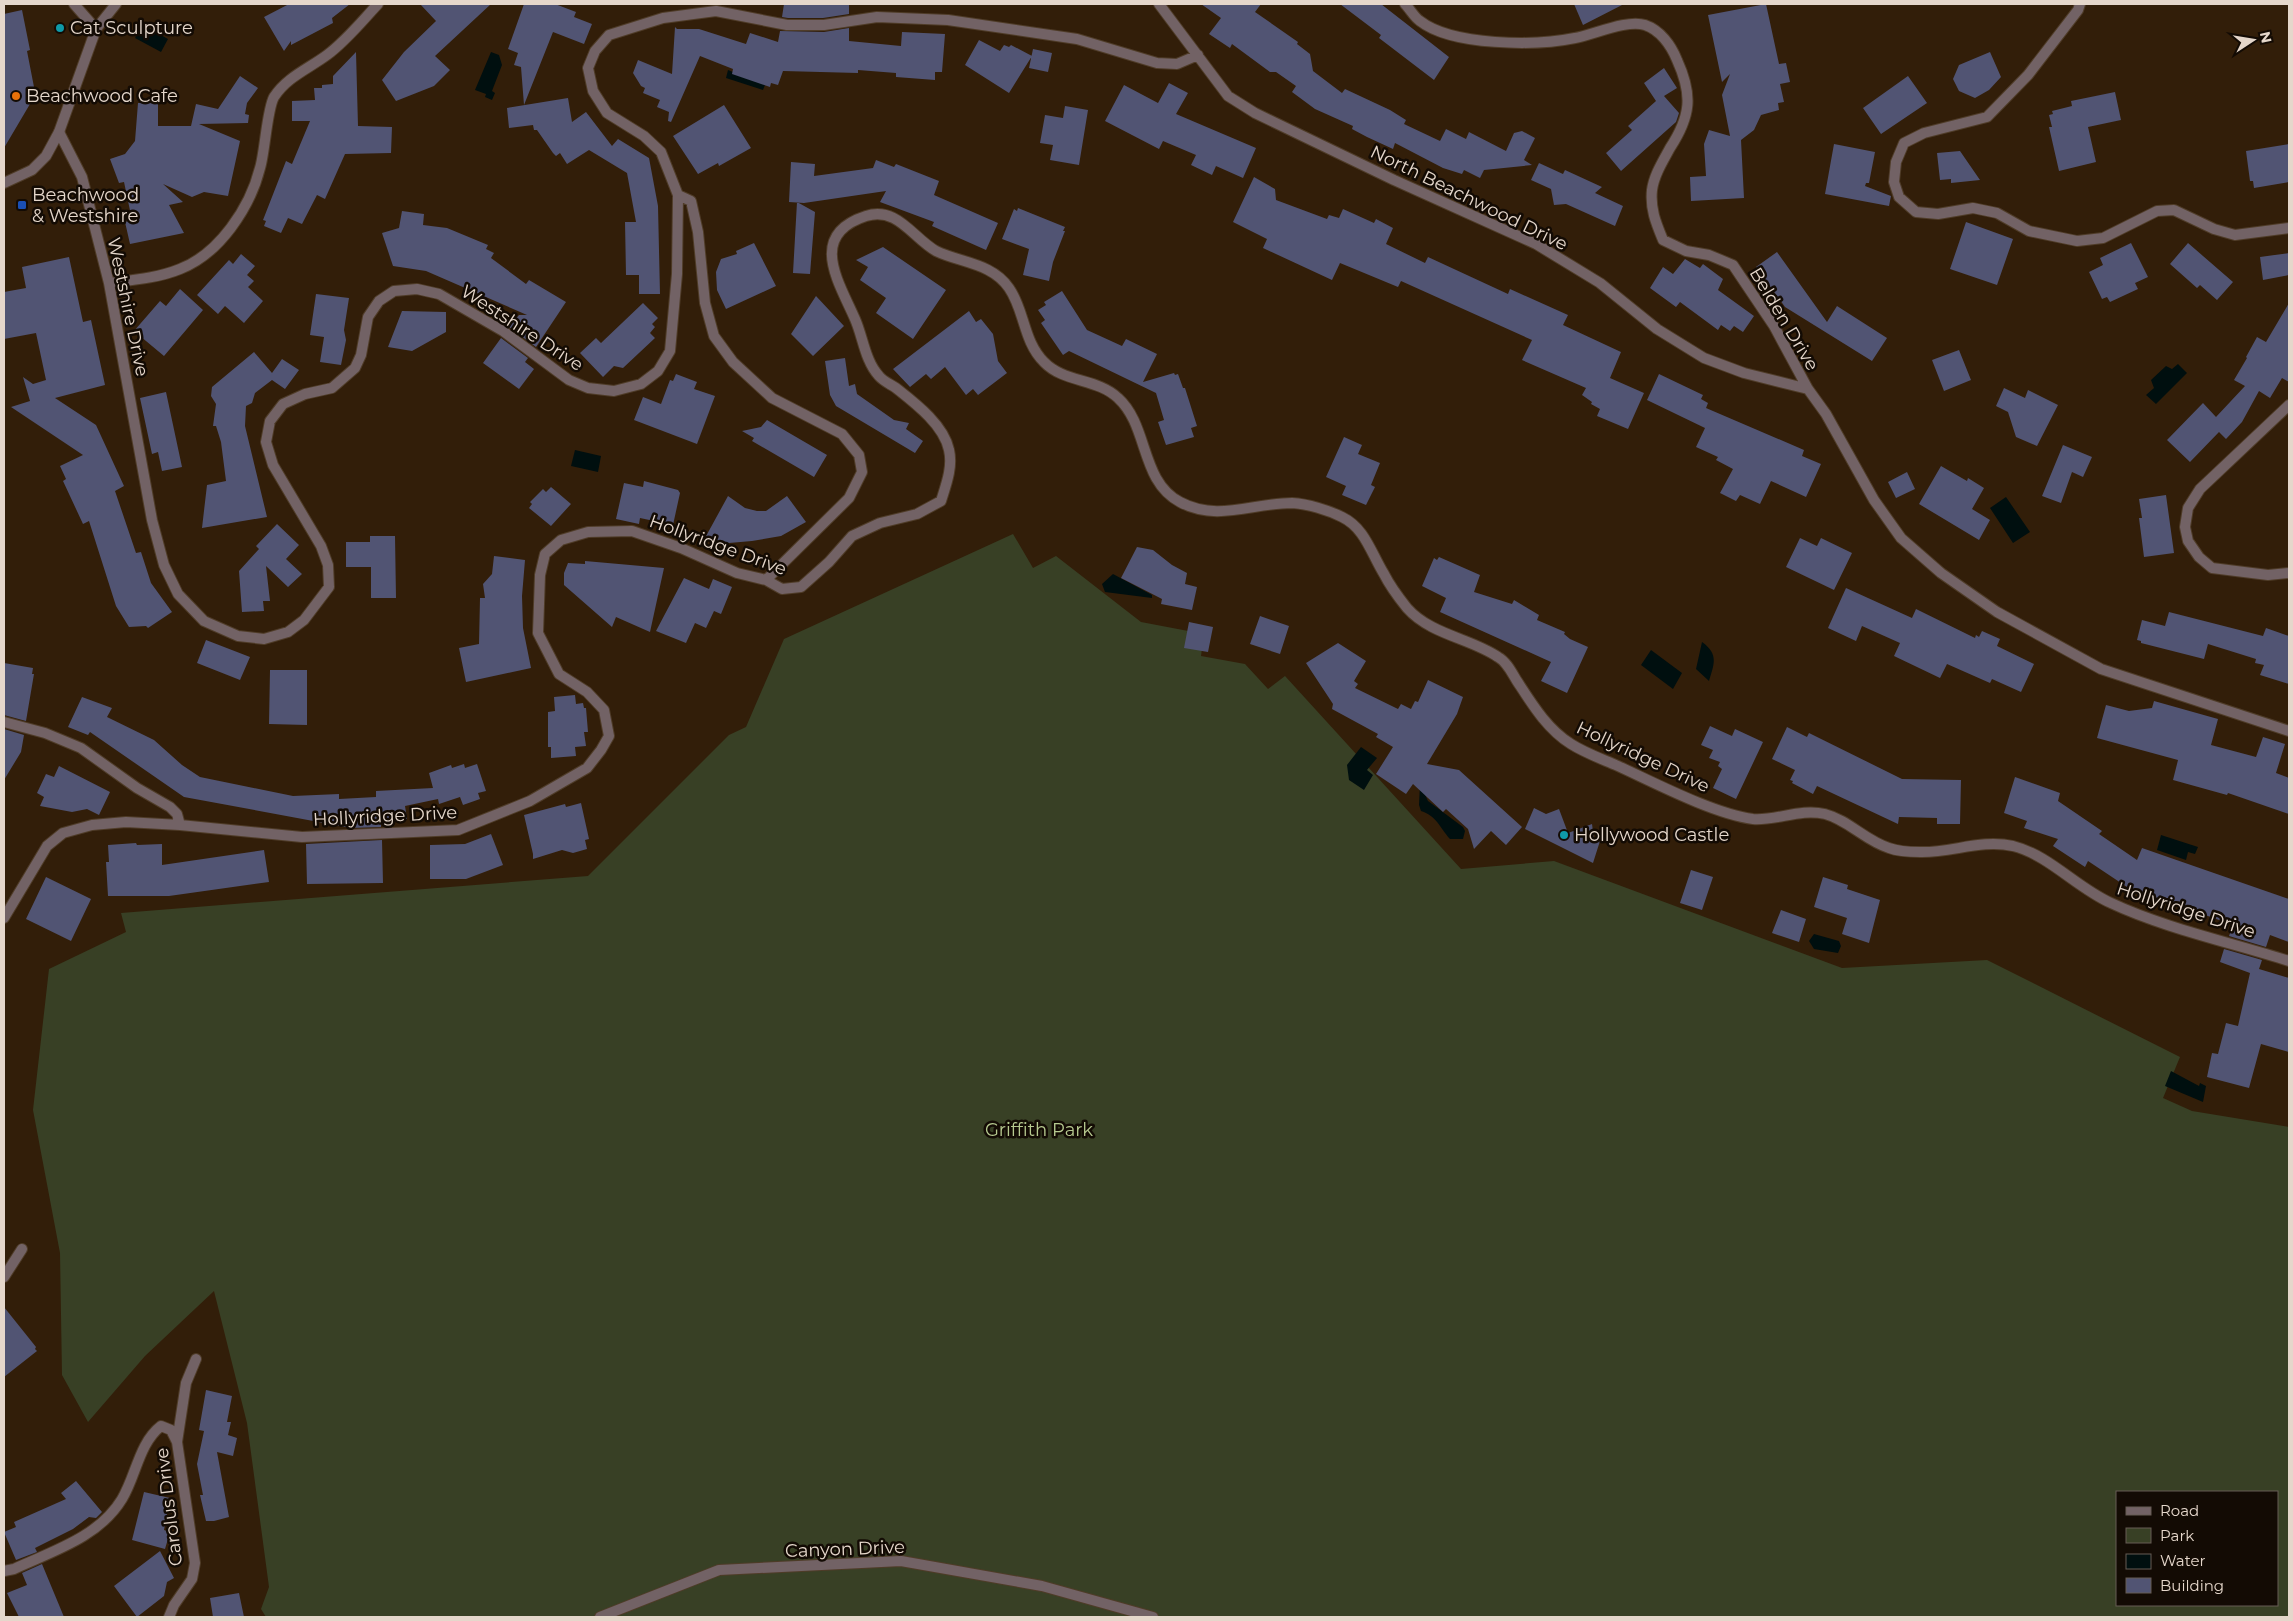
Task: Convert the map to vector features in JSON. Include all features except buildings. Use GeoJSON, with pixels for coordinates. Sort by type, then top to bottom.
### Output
{"type":"FeatureCollection","features":[{"type":"Feature","properties":{"kind":"street"},"geometry":{"type":"LineString","coordinates":[[74,4],[96,30]]}},
{"type":"Feature","properties":{"kind":"street"},"geometry":{"type":"LineString","coordinates":[[4,183],[32,170],[46,156],[59,132],[96,30],[116,4]]}},
{"type":"Feature","properties":{"kind":"street"},"geometry":{"type":"LineString","coordinates":[[109,283],[150,278],[181,269],[202,257],[222,238],[243,210],[260,169],[273,98],[291,78],[334,49],[378,4]]}},
{"type":"Feature","properties":{"kind":"street","name":"North Beachwood Drive"},"geometry":{"type":"LineString","coordinates":[[1159,4],[1228,96],[1255,113],[1394,180],[1536,244],[1600,283],[1657,329],[1704,358],[1744,373],[1808,389]]}},
{"type":"Feature","properties":{"kind":"street","name":"Belden Drive"},"geometry":{"type":"LineString","coordinates":[[1406,4],[1420,21],[1453,36],[1484,40],[1530,42],[1575,38],[1618,26],[1643,24],[1659,32],[1675,54],[1686,80],[1688,115],[1658,172],[1652,188],[1652,214],[1663,240],[1686,251],[1709,255],[1733,265],[1774,326],[1808,389]]}},
{"type":"Feature","properties":{"kind":"street"},"geometry":{"type":"LineString","coordinates":[[2080,4],[2078,10],[2028,75],[1987,117],[1924,133],[1904,143],[1896,162],[1894,182],[1899,196],[1916,212],[1938,214],[1973,208],[1997,213],[2029,231],[2077,241],[2103,238],[2157,211],[2174,210],[2214,229],[2235,235],[2289,228]]}},
{"type":"Feature","properties":{"kind":"street","name":"Westshire Drive"},"geometry":{"type":"LineString","coordinates":[[59,132],[82,177],[109,283],[152,520],[164,565],[178,594],[204,621],[238,636],[264,639],[288,632],[304,620],[329,587],[328,566],[321,546],[273,464],[266,442],[270,421],[283,404],[305,394],[332,388],[355,368],[361,355],[368,317],[379,301],[394,290],[417,288],[439,294],[504,331],[569,380],[588,388],[614,391],[640,384],[658,371],[670,351],[677,274],[678,195],[661,152],[644,136],[606,113],[593,91],[588,68],[595,51],[609,35],[663,18],[716,11],[787,25],[824,25],[877,17],[948,20],[1077,39],[1157,63],[1177,64],[1198,55]]}},
{"type":"Feature","properties":{"kind":"street"},"geometry":{"type":"LineString","coordinates":[[678,195],[691,201],[698,232],[705,303],[714,336],[732,362],[772,398],[842,434],[859,455],[862,472],[849,498],[766,580]]}},
{"type":"Feature","properties":{"kind":"street","name":"Hollyridge Drive"},"geometry":{"type":"LineString","coordinates":[[4,918],[47,846],[63,833],[92,825],[126,822],[180,825],[302,837],[458,830],[530,801],[587,768],[609,736],[604,710],[587,692],[559,674],[538,632],[540,575],[545,554],[561,540],[588,532],[632,531],[681,548],[737,573],[766,580],[782,589],[801,587],[829,562],[852,536],[880,523],[917,514],[941,501],[948,480],[950,450],[939,427],[901,392],[878,376],[868,357],[855,320],[839,289],[832,270],[831,246],[838,235],[850,223],[872,213],[893,218],[909,227],[933,250],[997,274],[1010,290],[1030,346],[1046,365],[1061,375],[1097,386],[1116,396],[1133,418],[1156,480],[1172,498],[1196,510],[1221,512],[1292,503],[1315,507],[1346,518],[1363,533],[1385,577],[1410,612],[1442,633],[1502,659],[1542,719],[1569,743],[1656,784],[1730,814],[1759,820],[1810,811],[1831,815],[1888,848],[1920,852],[1989,843],[2018,847],[2054,866],[2106,901],[2138,914],[2289,961]]}},
{"type":"Feature","properties":{"kind":"street"},"geometry":{"type":"LineString","coordinates":[[1808,389],[1826,414],[1874,500],[1900,538],[1941,573],[1997,612],[2101,669],[2289,731]]}},
{"type":"Feature","properties":{"kind":"street"},"geometry":{"type":"LineString","coordinates":[[2289,405],[2200,489],[2188,508],[2185,527],[2188,541],[2199,557],[2212,568],[2268,575],[2289,573]]}},
{"type":"Feature","properties":{"kind":"street"},"geometry":{"type":"LineString","coordinates":[[4,722],[45,733],[81,748],[137,788],[170,807],[177,814],[180,825]]}},
{"type":"Feature","properties":{"kind":"street"},"geometry":{"type":"LineString","coordinates":[[4,1277],[22,1248]]}},
{"type":"Feature","properties":{"kind":"street","name":"Carolus Drive"},"geometry":{"type":"LineString","coordinates":[[169,1617],[174,1604],[192,1579],[195,1563],[177,1442],[186,1383],[196,1359]]}},
{"type":"Feature","properties":{"kind":"street"},"geometry":{"type":"LineString","coordinates":[[4,1571],[14,1569],[81,1537],[108,1518],[123,1498],[152,1433],[161,1426],[171,1430],[177,1442]]}},
{"type":"Feature","properties":{"kind":"street","name":"Canyon Drive"},"geometry":{"type":"LineString","coordinates":[[600,1617],[719,1570],[901,1560],[1042,1586],[1153,1617]]}},
{"type":"Feature","properties":{"kind":"green space","name":"Griffith Park"},"geometry":{"type":"Polygon","coordinates":[[[1013,534],[1033,568],[1056,556],[1141,622],[1204,634],[1201,656],[1245,664],[1268,689],[1285,676],[1461,869],[1554,861],[1842,968],[1987,960],[2180,1057],[2163,1098],[2192,1111],[2289,1127],[2289,1617],[266,1617],[261,1609],[269,1587],[247,1423],[214,1291],[145,1356],[88,1422],[62,1375],[60,1253],[33,1110],[49,969],[126,932],[121,913],[588,876],[729,735],[746,727],[784,639],[1013,534]]]}},
{"type":"Feature","properties":{"kind":"water"},"geometry":{"type":"Polygon","coordinates":[[[143,25],[168,39],[161,52],[135,38],[143,25]]]}},
{"type":"Feature","properties":{"kind":"water"},"geometry":{"type":"Polygon","coordinates":[[[491,52],[499,55],[502,65],[492,91],[495,93],[492,100],[485,97],[486,94],[475,90],[491,52]]]}},
{"type":"Feature","properties":{"kind":"water"},"geometry":{"type":"Polygon","coordinates":[[[728,70],[765,85],[763,90],[726,78],[728,70]]]}},
{"type":"Feature","properties":{"kind":"water"},"geometry":{"type":"Polygon","coordinates":[[[2178,364],[2187,373],[2156,404],[2146,395],[2154,388],[2151,380],[2166,366],[2172,369],[2178,364]]]}},
{"type":"Feature","properties":{"kind":"water"},"geometry":{"type":"Polygon","coordinates":[[[575,450],[601,456],[598,472],[571,466],[575,450]]]}},
{"type":"Feature","properties":{"kind":"water"},"geometry":{"type":"Polygon","coordinates":[[[2006,497],[2030,532],[2013,543],[1990,508],[2006,497]]]}},
{"type":"Feature","properties":{"kind":"water"},"geometry":{"type":"Polygon","coordinates":[[[1113,574],[1152,595],[1152,598],[1105,592],[1102,584],[1113,574]]]}},
{"type":"Feature","properties":{"kind":"water"},"geometry":{"type":"Polygon","coordinates":[[[1702,642],[1711,651],[1714,660],[1709,681],[1696,669],[1702,642]]]}},
{"type":"Feature","properties":{"kind":"water"},"geometry":{"type":"Polygon","coordinates":[[[1651,650],[1682,673],[1673,689],[1641,665],[1651,650]]]}},
{"type":"Feature","properties":{"kind":"water"},"geometry":{"type":"Polygon","coordinates":[[[1361,747],[1377,758],[1367,770],[1373,775],[1364,790],[1349,780],[1347,765],[1361,747]]]}},
{"type":"Feature","properties":{"kind":"water"},"geometry":{"type":"Polygon","coordinates":[[[1420,784],[1428,801],[1463,827],[1465,831],[1463,839],[1450,839],[1435,819],[1421,811],[1419,805],[1420,784]]]}},
{"type":"Feature","properties":{"kind":"water"},"geometry":{"type":"Polygon","coordinates":[[[2161,835],[2198,847],[2195,854],[2188,852],[2186,860],[2157,850],[2161,835]]]}},
{"type":"Feature","properties":{"kind":"water"},"geometry":{"type":"Polygon","coordinates":[[[1814,934],[1839,941],[1841,946],[1838,953],[1814,949],[1809,941],[1814,934]]]}},
{"type":"Feature","properties":{"kind":"water"},"geometry":{"type":"Polygon","coordinates":[[[2171,1071],[2199,1086],[2200,1083],[2206,1086],[2203,1102],[2165,1086],[2171,1071]]]}},
{"type":"Feature","properties":{"kind":"place","name":"Cat Sculpture"},"geometry":{"type":"Point","coordinates":[60,28]}},
{"type":"Feature","properties":{"kind":"place","name":"Beachwood Cafe"},"geometry":{"type":"Point","coordinates":[16,96]}},
{"type":"Feature","properties":{"kind":"place","name":"Beachwood & Westshire"},"geometry":{"type":"Point","coordinates":[22,205]}},
{"type":"Feature","properties":{"kind":"place","name":"Hollywood Castle"},"geometry":{"type":"Point","coordinates":[1564,835]}}]}
